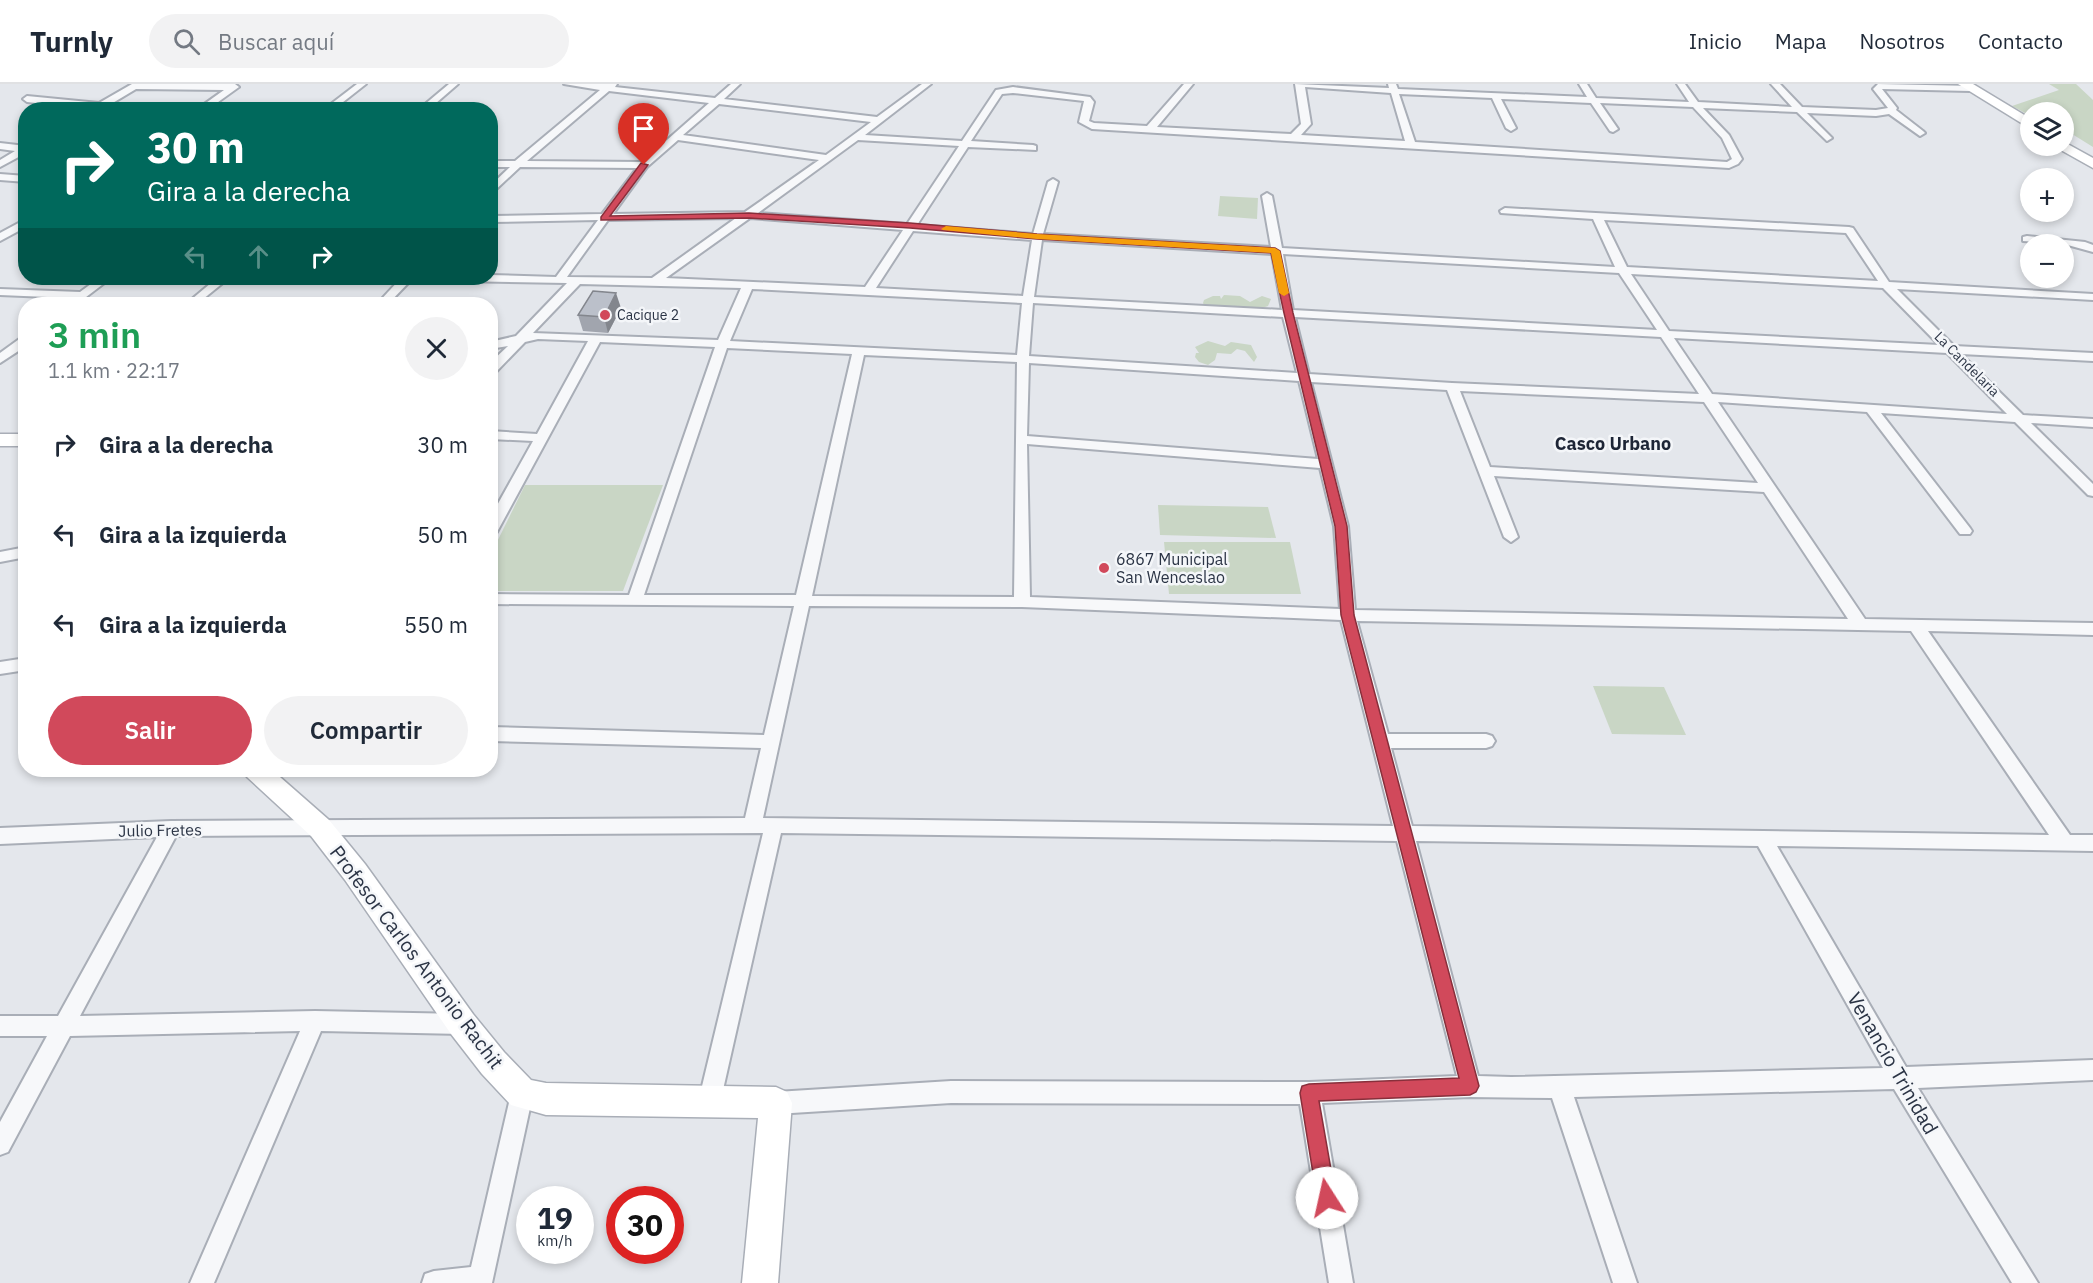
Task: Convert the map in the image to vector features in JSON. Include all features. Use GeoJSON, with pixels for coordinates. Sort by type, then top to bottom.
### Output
{"type":"FeatureCollection","features":[{"type":"Feature","properties":{"kind":"main road"},"geometry":{"type":"LineString","coordinates":[[1967,86],[2020,118]]}},
{"type":"Feature","properties":{"kind":"main road"},"geometry":{"type":"LineString","coordinates":[[2074,152],[2093,164]]}},
{"type":"Feature","properties":{"kind":"main road"},"geometry":{"type":"LineString","coordinates":[[0,440],[18,440]]}},
{"type":"Feature","properties":{"kind":"main road","name":"Profesor Carlos Antonio Rachit"},"geometry":{"type":"LineString","coordinates":[[264,777],[320,828],[355,872],[462,1024],[493,1063],[522,1094]]}},
{"type":"Feature","properties":{"kind":"main road"},"geometry":{"type":"LineString","coordinates":[[522,1094],[546,1099],[776,1103],[760,1283]]}},
{"type":"Feature","properties":{"kind":"street"},"geometry":{"type":"LineString","coordinates":[[338,102],[362,84]]}},
{"type":"Feature","properties":{"kind":"street"},"geometry":{"type":"LineString","coordinates":[[432,102],[453,84]]}},
{"type":"Feature","properties":{"kind":"street"},"geometry":{"type":"LineString","coordinates":[[568,84],[611,86],[880,120]]}},
{"type":"Feature","properties":{"kind":"street"},"geometry":{"type":"LineString","coordinates":[[559,280],[644,165],[736,84]]}},
{"type":"Feature","properties":{"kind":"street"},"geometry":{"type":"LineString","coordinates":[[921,84],[926,84]]}},
{"type":"Feature","properties":{"kind":"street"},"geometry":{"type":"LineString","coordinates":[[655,281],[858,137],[926,84]]}},
{"type":"Feature","properties":{"kind":"street"},"geometry":{"type":"LineString","coordinates":[[1149,130],[1189,84]]}},
{"type":"Feature","properties":{"kind":"street"},"geometry":{"type":"LineString","coordinates":[[1293,137],[1306,124],[1300,84],[1393,87],[1495,96],[1876,113],[1892,111]]}},
{"type":"Feature","properties":{"kind":"street"},"geometry":{"type":"LineString","coordinates":[[1583,84],[1613,129]]}},
{"type":"Feature","properties":{"kind":"street"},"geometry":{"type":"LineString","coordinates":[[868,291],[999,92],[1012,90],[1083,97],[1090,102],[1084,122],[1086,124],[1149,130],[1729,165],[1735,162],[1737,159],[1726,137],[1695,104],[1681,84]]}},
{"type":"Feature","properties":{"kind":"street"},"geometry":{"type":"LineString","coordinates":[[1775,84],[1827,138]]}},
{"type":"Feature","properties":{"kind":"street"},"geometry":{"type":"LineString","coordinates":[[106,102],[136,85],[237,86]]}},
{"type":"Feature","properties":{"kind":"street"},"geometry":{"type":"LineString","coordinates":[[1920,133],[1892,111],[1893,108],[1878,87],[1890,85],[1967,86]]}},
{"type":"Feature","properties":{"kind":"street"},"geometry":{"type":"LineString","coordinates":[[212,102],[237,86]]}},
{"type":"Feature","properties":{"kind":"street"},"geometry":{"type":"LineString","coordinates":[[498,184],[518,164],[611,86]]}},
{"type":"Feature","properties":{"kind":"street"},"geometry":{"type":"LineString","coordinates":[[1393,87],[1411,145]]}},
{"type":"Feature","properties":{"kind":"street"},"geometry":{"type":"LineString","coordinates":[[1495,96],[1512,128]]}},
{"type":"Feature","properties":{"kind":"street"},"geometry":{"type":"LineString","coordinates":[[27,99],[50,102]]}},
{"type":"Feature","properties":{"kind":"street"},"geometry":{"type":"LineString","coordinates":[[675,137],[828,158]]}},
{"type":"Feature","properties":{"kind":"street"},"geometry":{"type":"LineString","coordinates":[[858,137],[1033,148]]}},
{"type":"Feature","properties":{"kind":"street"},"geometry":{"type":"LineString","coordinates":[[0,146],[18,148]]}},
{"type":"Feature","properties":{"kind":"street"},"geometry":{"type":"LineString","coordinates":[[0,164],[18,153]]}},
{"type":"Feature","properties":{"kind":"street"},"geometry":{"type":"LineString","coordinates":[[498,164],[644,165]]}},
{"type":"Feature","properties":{"kind":"street"},"geometry":{"type":"LineString","coordinates":[[0,177],[18,178]]}},
{"type":"Feature","properties":{"kind":"street"},"geometry":{"type":"LineString","coordinates":[[1022,602],[1022,359],[1037,237],[1053,182]]}},
{"type":"Feature","properties":{"kind":"street"},"geometry":{"type":"LineString","coordinates":[[1267,196],[1275,251],[1288,313],[1341,526],[1347,615],[1470,1086]]}},
{"type":"Feature","properties":{"kind":"street"},"geometry":{"type":"LineString","coordinates":[[1505,211],[1597,216],[1623,271],[1859,623]]}},
{"type":"Feature","properties":{"kind":"street"},"geometry":{"type":"LineString","coordinates":[[498,219],[749,215],[910,225],[1037,237],[2093,297]]}},
{"type":"Feature","properties":{"kind":"street","name":"La Candelaria"},"geometry":{"type":"LineString","coordinates":[[1597,216],[1849,230],[1885,284],[2093,492]]}},
{"type":"Feature","properties":{"kind":"street"},"geometry":{"type":"LineString","coordinates":[[0,238],[18,227]]}},
{"type":"Feature","properties":{"kind":"street"},"geometry":{"type":"LineString","coordinates":[[2074,244],[2093,249]]}},
{"type":"Feature","properties":{"kind":"street"},"geometry":{"type":"LineString","coordinates":[[498,279],[748,285],[2093,357]]}},
{"type":"Feature","properties":{"kind":"street"},"geometry":{"type":"LineString","coordinates":[[498,362],[576,281]]}},
{"type":"Feature","properties":{"kind":"street"},"geometry":{"type":"LineString","coordinates":[[79,297],[96,285]]}},
{"type":"Feature","properties":{"kind":"street"},"geometry":{"type":"LineString","coordinates":[[200,297],[215,285]]}},
{"type":"Feature","properties":{"kind":"street"},"geometry":{"type":"LineString","coordinates":[[389,297],[400,285]]}},
{"type":"Feature","properties":{"kind":"street"},"geometry":{"type":"LineString","coordinates":[[634,601],[722,345],[748,285]]}},
{"type":"Feature","properties":{"kind":"street"},"geometry":{"type":"LineString","coordinates":[[0,292],[82,295]]}},
{"type":"Feature","properties":{"kind":"street"},"geometry":{"type":"LineString","coordinates":[[498,345],[538,335],[1022,359],[1452,387],[1708,398],[2093,423]]}},
{"type":"Feature","properties":{"kind":"street"},"geometry":{"type":"LineString","coordinates":[[498,517],[596,338]]}},
{"type":"Feature","properties":{"kind":"street"},"geometry":{"type":"LineString","coordinates":[[0,359],[18,346]]}},
{"type":"Feature","properties":{"kind":"street"},"geometry":{"type":"LineString","coordinates":[[752,825],[859,352]]}},
{"type":"Feature","properties":{"kind":"street"},"geometry":{"type":"LineString","coordinates":[[1452,387],[1511,537]]}},
{"type":"Feature","properties":{"kind":"street"},"geometry":{"type":"LineString","coordinates":[[1872,410],[1965,531]]}},
{"type":"Feature","properties":{"kind":"street"},"geometry":{"type":"LineString","coordinates":[[498,435],[541,438]]}},
{"type":"Feature","properties":{"kind":"street"},"geometry":{"type":"LineString","coordinates":[[1022,440],[1325,464]]}},
{"type":"Feature","properties":{"kind":"street"},"geometry":{"type":"LineString","coordinates":[[1484,471],[1769,488]]}},
{"type":"Feature","properties":{"kind":"street"},"geometry":{"type":"LineString","coordinates":[[0,557],[18,554]]}},
{"type":"Feature","properties":{"kind":"street"},"geometry":{"type":"LineString","coordinates":[[498,599],[1022,602],[1347,615],[2093,629]]}},
{"type":"Feature","properties":{"kind":"street"},"geometry":{"type":"LineString","coordinates":[[1916,626],[2064,841]]}},
{"type":"Feature","properties":{"kind":"street"},"geometry":{"type":"LineString","coordinates":[[0,668],[18,665]]}},
{"type":"Feature","properties":{"kind":"street"},"geometry":{"type":"LineString","coordinates":[[498,734],[770,742]]}},
{"type":"Feature","properties":{"kind":"street"},"geometry":{"type":"LineString","coordinates":[[1380,741],[1486,741]]}},
{"type":"Feature","properties":{"kind":"street"},"geometry":{"type":"LineString","coordinates":[[709,1103],[774,825]]}},
{"type":"Feature","properties":{"kind":"street","name":"Julio Fretes"},"geometry":{"type":"LineString","coordinates":[[0,836],[171,830],[774,825],[2093,843]]}},
{"type":"Feature","properties":{"kind":"street"},"geometry":{"type":"LineString","coordinates":[[0,1143],[171,830]]}},
{"type":"Feature","properties":{"kind":"street","name":"Venancio Trinidad"},"geometry":{"type":"LineString","coordinates":[[1764,840],[1900,1078],[2026,1283]]}},
{"type":"Feature","properties":{"kind":"street"},"geometry":{"type":"LineString","coordinates":[[0,1026],[157,1026],[315,1021],[462,1024]]}},
{"type":"Feature","properties":{"kind":"street"},"geometry":{"type":"LineString","coordinates":[[202,1283],[315,1021]]}},
{"type":"Feature","properties":{"kind":"street"},"geometry":{"type":"LineString","coordinates":[[776,1103],[951,1092],[1309,1093],[1470,1086],[1511,1088],[1900,1078],[2093,1070]]}},
{"type":"Feature","properties":{"kind":"street"},"geometry":{"type":"LineString","coordinates":[[1559,1086],[1625,1283]]}},
{"type":"Feature","properties":{"kind":"street"},"geometry":{"type":"LineString","coordinates":[[1309,1093],[1341,1283]]}},
{"type":"Feature","properties":{"kind":"street"},"geometry":{"type":"LineString","coordinates":[[434,1283],[481,1280],[522,1094]]}},
{"type":"Feature","properties":{"kind":"green space"},"geometry":{"type":"Polygon","coordinates":[[[2049,84],[2076,84],[2093,100],[2093,147],[2074,135],[2074,102],[2024,102],[2059,90],[2049,84]]]}},
{"type":"Feature","properties":{"kind":"green space"},"geometry":{"type":"Polygon","coordinates":[[[2020,103],[2020,110],[2012,106],[2020,103]]]}},
{"type":"Feature","properties":{"kind":"green space"},"geometry":{"type":"Polygon","coordinates":[[[1220,196],[1258,198],[1257,219],[1218,216],[1220,196]]]}},
{"type":"Feature","properties":{"kind":"green space"},"geometry":{"type":"Polygon","coordinates":[[[1224,295],[1240,296],[1250,302],[1262,296],[1271,299],[1268,306],[1255,308],[1205,307],[1203,303],[1204,300],[1213,296],[1220,296],[1221,299],[1224,295]]]}},
{"type":"Feature","properties":{"kind":"green space"},"geometry":{"type":"Polygon","coordinates":[[[1208,341],[1225,346],[1231,342],[1251,345],[1257,357],[1254,362],[1245,351],[1237,349],[1231,354],[1217,353],[1215,360],[1208,365],[1199,362],[1195,357],[1196,353],[1199,353],[1195,347],[1208,341]]]}},
{"type":"Feature","properties":{"kind":"green space"},"geometry":{"type":"Polygon","coordinates":[[[525,485],[663,485],[623,591],[498,591],[498,540],[525,485]]]}},
{"type":"Feature","properties":{"kind":"green space"},"geometry":{"type":"Polygon","coordinates":[[[1158,505],[1268,507],[1276,538],[1160,535],[1158,505]]]}},
{"type":"Feature","properties":{"kind":"green space"},"geometry":{"type":"Polygon","coordinates":[[[1164,542],[1290,542],[1301,594],[1169,594],[1164,542]]]}},
{"type":"Feature","properties":{"kind":"green space"},"geometry":{"type":"Polygon","coordinates":[[[1593,686],[1664,687],[1686,735],[1612,734],[1593,686]]]}},
{"type":"Feature","properties":{"kind":"building"},"geometry":{"type":"Polygon","coordinates":[[[593,291],[616,293],[604,317],[578,315],[593,291]]]}},
{"type":"Feature","properties":{"kind":"slow traffic"},"geometry":{"type":"LineString","coordinates":[[946,229],[1037,237],[1275,251],[1284,293]]}},
{"type":"Feature","properties":{"kind":"place","name":"Cacique 2"},"geometry":{"type":"Point","coordinates":[605,315]}},
{"type":"Feature","properties":{"kind":"place","name":"6867 Municipal San Wenceslao"},"geometry":{"type":"Point","coordinates":[1104,568]}},
{"type":"Feature","properties":{"kind":"district","name":"Casco Urbano"},"geometry":{"type":"Point","coordinates":[1613,443]}},
{"type":"Feature","properties":{"kind":"route"},"geometry":{"type":"LineString","coordinates":[[644,165],[604,218],[749,215],[910,225],[1037,237],[1275,251],[1288,313],[1341,526],[1347,615],[1470,1086],[1309,1093],[1327,1198]]}}]}
